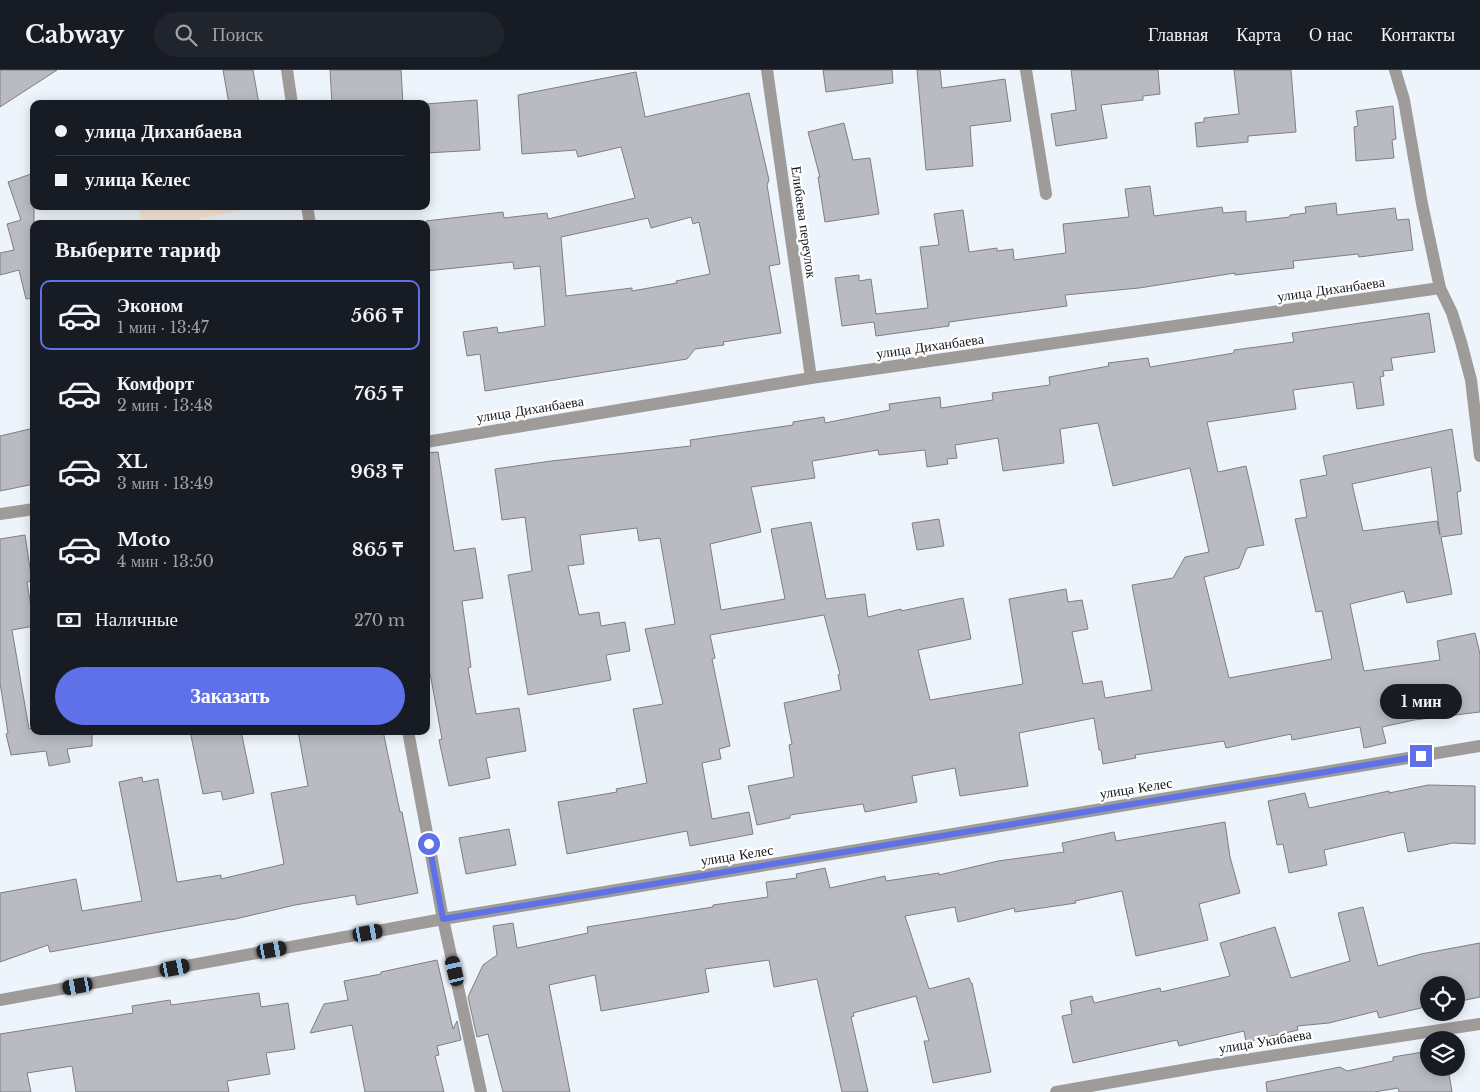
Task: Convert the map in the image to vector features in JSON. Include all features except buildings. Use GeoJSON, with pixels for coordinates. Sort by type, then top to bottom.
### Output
{"type":"FeatureCollection","features":[{"type":"Feature","properties":{"kind":"street"},"geometry":{"type":"LineString","coordinates":[[287,70],[291,100]]}},
{"type":"Feature","properties":{"kind":"street","name":"Елибаева переулок"},"geometry":{"type":"LineString","coordinates":[[767,70],[811,378]]}},
{"type":"Feature","properties":{"kind":"street"},"geometry":{"type":"LineString","coordinates":[[1026,70],[1046,194]]}},
{"type":"Feature","properties":{"kind":"street"},"geometry":{"type":"LineString","coordinates":[[1395,70],[1404,100],[1422,204],[1440,288],[1456,327],[1471,380],[1480,456]]}},
{"type":"Feature","properties":{"kind":"street","name":"улица Диханбаева"},"geometry":{"type":"LineString","coordinates":[[430,441],[811,378],[1440,288]]}},
{"type":"Feature","properties":{"kind":"street"},"geometry":{"type":"LineString","coordinates":[[0,514],[30,509]]}},
{"type":"Feature","properties":{"kind":"street"},"geometry":{"type":"LineString","coordinates":[[409,735],[443,919],[481,1092]]}},
{"type":"Feature","properties":{"kind":"street","name":"улица Келес"},"geometry":{"type":"LineString","coordinates":[[0,1000],[443,919],[1480,746]]}},
{"type":"Feature","properties":{"kind":"street","name":"улица Укибаева"},"geometry":{"type":"LineString","coordinates":[[1056,1092],[1211,1065],[1480,1024]]}},
{"type":"Feature","properties":{"kind":"shaded area"},"geometry":{"type":"Polygon","coordinates":[[[139,210],[241,210],[194,220],[141,220],[139,210]]]}},
{"type":"Feature","properties":{"kind":"route"},"geometry":{"type":"LineString","coordinates":[[429,844],[443,919],[1421,756]]}}]}
